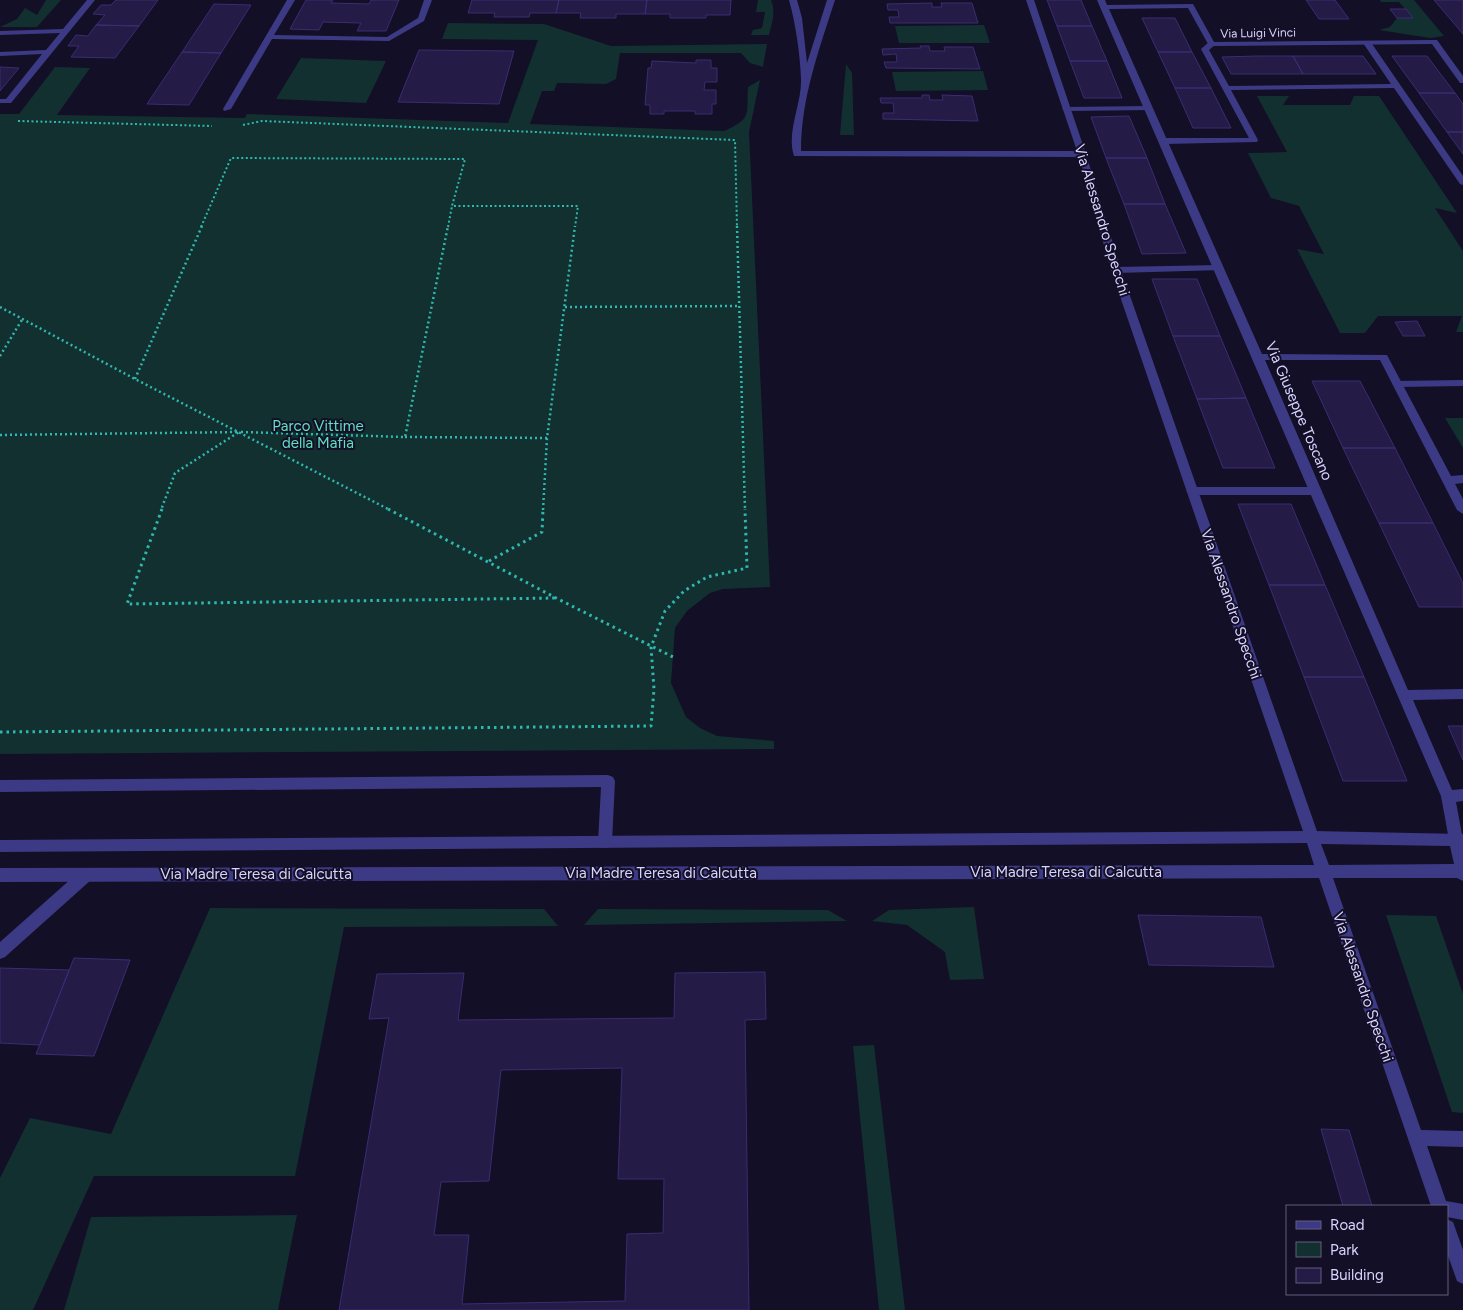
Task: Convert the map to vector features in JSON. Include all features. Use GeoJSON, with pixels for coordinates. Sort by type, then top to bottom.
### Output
{"type":"FeatureCollection","features":[{"type":"Feature","properties":{"kind":"street"},"geometry":{"type":"LineString","coordinates":[[0,101],[8,101],[91,0]]}},
{"type":"Feature","properties":{"kind":"street"},"geometry":{"type":"LineString","coordinates":[[227,109],[291,0]]}},
{"type":"Feature","properties":{"kind":"street"},"geometry":{"type":"LineString","coordinates":[[269,37],[389,39],[421,19],[428,0]]}},
{"type":"Feature","properties":{"kind":"street"},"geometry":{"type":"LineString","coordinates":[[793,0],[798,18],[805,80]]}},
{"type":"Feature","properties":{"kind":"street"},"geometry":{"type":"LineString","coordinates":[[831,0],[805,80],[797,135],[797,154],[1082,154]]}},
{"type":"Feature","properties":{"kind":"street","name":"Via Alessandro Specchi"},"geometry":{"type":"LineString","coordinates":[[1030,0],[1082,154],[1116,270],[1439,1205]]}},
{"type":"Feature","properties":{"kind":"street","name":"Via Luigi Vinci"},"geometry":{"type":"LineString","coordinates":[[1102,4],[1190,6],[1212,44],[1434,42],[1463,81]]}},
{"type":"Feature","properties":{"kind":"street","name":"Via Giuseppe Toscano"},"geometry":{"type":"LineString","coordinates":[[1102,4],[1164,141],[1448,796],[1459,840],[1463,872]]}},
{"type":"Feature","properties":{"kind":"street"},"geometry":{"type":"LineString","coordinates":[[0,33],[65,31]]}},
{"type":"Feature","properties":{"kind":"street"},"geometry":{"type":"LineString","coordinates":[[1367,43],[1463,182]]}},
{"type":"Feature","properties":{"kind":"street"},"geometry":{"type":"LineString","coordinates":[[1164,141],[1254,140],[1205,49],[1212,44]]}},
{"type":"Feature","properties":{"kind":"street"},"geometry":{"type":"LineString","coordinates":[[0,54],[47,52]]}},
{"type":"Feature","properties":{"kind":"street"},"geometry":{"type":"LineString","coordinates":[[1225,88],[1397,86]]}},
{"type":"Feature","properties":{"kind":"street"},"geometry":{"type":"LineString","coordinates":[[1066,109],[1148,108]]}},
{"type":"Feature","properties":{"kind":"street"},"geometry":{"type":"LineString","coordinates":[[1116,270],[1219,268]]}},
{"type":"Feature","properties":{"kind":"street"},"geometry":{"type":"LineString","coordinates":[[1258,357],[1383,357],[1463,510]]}},
{"type":"Feature","properties":{"kind":"street"},"geometry":{"type":"LineString","coordinates":[[1397,384],[1463,383]]}},
{"type":"Feature","properties":{"kind":"street"},"geometry":{"type":"LineString","coordinates":[[1448,480],[1463,479]]}},
{"type":"Feature","properties":{"kind":"street"},"geometry":{"type":"LineString","coordinates":[[1192,492],[1316,491]]}},
{"type":"Feature","properties":{"kind":"street"},"geometry":{"type":"LineString","coordinates":[[1404,695],[1463,694]]}},
{"type":"Feature","properties":{"kind":"street"},"geometry":{"type":"LineString","coordinates":[[0,786],[608,781],[605,842]]}},
{"type":"Feature","properties":{"kind":"street"},"geometry":{"type":"LineString","coordinates":[[1448,796],[1463,795]]}},
{"type":"Feature","properties":{"kind":"street","name":"Via Madre Teresa di Calcutta"},"geometry":{"type":"LineString","coordinates":[[0,846],[1312,837],[1459,840]]}},
{"type":"Feature","properties":{"kind":"street","name":"Via Madre Teresa di Calcutta"},"geometry":{"type":"LineString","coordinates":[[0,875],[1463,872]]}},
{"type":"Feature","properties":{"kind":"street"},"geometry":{"type":"LineString","coordinates":[[0,952],[86,875]]}},
{"type":"Feature","properties":{"kind":"street"},"geometry":{"type":"LineString","coordinates":[[1415,1138],[1463,1139]]}},
{"type":"Feature","properties":{"kind":"street"},"geometry":{"type":"LineString","coordinates":[[1448,1209],[1463,1212]]}},
{"type":"Feature","properties":{"kind":"street"},"geometry":{"type":"LineString","coordinates":[[1448,1231],[1463,1275]]}},
{"type":"Feature","properties":{"kind":"path"},"geometry":{"type":"LineString","coordinates":[[10,121],[218,126]]}},
{"type":"Feature","properties":{"kind":"path"},"geometry":{"type":"LineString","coordinates":[[0,732],[651,726],[654,689],[651,647],[665,611],[684,591],[707,577],[747,568],[736,140],[262,121],[238,126]]}},
{"type":"Feature","properties":{"kind":"path"},"geometry":{"type":"LineString","coordinates":[[135,379],[231,158],[465,159],[452,206],[405,437]]}},
{"type":"Feature","properties":{"kind":"path"},"geometry":{"type":"LineString","coordinates":[[452,206],[578,206],[547,438],[542,532],[489,561]]}},
{"type":"Feature","properties":{"kind":"path"},"geometry":{"type":"LineString","coordinates":[[564,308],[740,306]]}},
{"type":"Feature","properties":{"kind":"path"},"geometry":{"type":"LineString","coordinates":[[0,307],[673,658]]}},
{"type":"Feature","properties":{"kind":"path"},"geometry":{"type":"LineString","coordinates":[[0,356],[23,318]]}},
{"type":"Feature","properties":{"kind":"path"},"geometry":{"type":"LineString","coordinates":[[0,434],[239,432],[405,437],[547,438]]}},
{"type":"Feature","properties":{"kind":"path"},"geometry":{"type":"LineString","coordinates":[[239,432],[175,473],[127,604],[556,598]]}},
{"type":"Feature","properties":{"kind":"green space"},"geometry":{"type":"Polygon","coordinates":[[[46,0],[61,0],[37,27],[0,27],[17,19],[25,8],[37,15],[46,0]]]}},
{"type":"Feature","properties":{"kind":"green space"},"geometry":{"type":"Polygon","coordinates":[[[758,0],[771,0],[773,18],[769,35],[751,35],[753,30],[762,28],[765,12],[756,12],[758,0]]]}},
{"type":"Feature","properties":{"kind":"green space"},"geometry":{"type":"Polygon","coordinates":[[[1380,0],[1414,0],[1444,36],[1430,38],[1379,30],[1390,27],[1397,18],[1413,18],[1399,2],[1381,2],[1380,0]]]}},
{"type":"Feature","properties":{"kind":"green space","name":"Parco Vittime della Mafia"},"geometry":{"type":"Polygon","coordinates":[[[448,23],[544,24],[611,46],[767,44],[763,67],[750,63],[741,53],[620,53],[616,79],[606,84],[557,83],[554,91],[542,91],[530,124],[724,131],[744,119],[747,110],[748,87],[760,80],[749,132],[770,587],[723,589],[710,593],[687,611],[675,628],[671,683],[686,717],[700,728],[717,736],[774,741],[774,749],[0,754],[0,114],[19,114],[55,67],[90,68],[57,115],[245,118],[247,114],[508,123],[538,40],[442,39],[448,23]]]}},
{"type":"Feature","properties":{"kind":"green space"},"geometry":{"type":"Polygon","coordinates":[[[984,25],[990,43],[899,43],[895,26],[984,25]]]}},
{"type":"Feature","properties":{"kind":"green space"},"geometry":{"type":"Polygon","coordinates":[[[301,58],[386,61],[366,103],[276,99],[301,58]]]}},
{"type":"Feature","properties":{"kind":"green space"},"geometry":{"type":"Polygon","coordinates":[[[846,64],[852,73],[854,135],[840,135],[846,64]]]}},
{"type":"Feature","properties":{"kind":"green space"},"geometry":{"type":"Polygon","coordinates":[[[983,71],[988,90],[896,91],[892,72],[983,71]]]}},
{"type":"Feature","properties":{"kind":"green space"},"geometry":{"type":"Polygon","coordinates":[[[1257,96],[1289,96],[1283,105],[1350,105],[1354,96],[1379,96],[1457,213],[1435,208],[1463,251],[1463,332],[1456,332],[1462,316],[1378,316],[1365,333],[1340,333],[1297,249],[1324,254],[1299,206],[1271,198],[1248,153],[1287,152],[1257,96]]]}},
{"type":"Feature","properties":{"kind":"green space"},"geometry":{"type":"Polygon","coordinates":[[[1445,418],[1463,418],[1463,448],[1445,418]]]}},
{"type":"Feature","properties":{"kind":"green space"},"geometry":{"type":"Polygon","coordinates":[[[974,907],[984,979],[950,980],[945,952],[907,925],[872,921],[889,910],[974,907]]]}},
{"type":"Feature","properties":{"kind":"green space"},"geometry":{"type":"Polygon","coordinates":[[[210,908],[544,909],[558,926],[344,927],[295,1176],[94,1176],[33,1310],[0,1310],[0,1178],[30,1118],[111,1134],[210,908]]]}},
{"type":"Feature","properties":{"kind":"green space"},"geometry":{"type":"Polygon","coordinates":[[[598,909],[828,910],[847,921],[584,925],[598,909]]]}},
{"type":"Feature","properties":{"kind":"green space"},"geometry":{"type":"Polygon","coordinates":[[[1386,915],[1436,916],[1463,994],[1463,1113],[1452,1112],[1386,915]]]}},
{"type":"Feature","properties":{"kind":"green space"},"geometry":{"type":"Polygon","coordinates":[[[874,1045],[905,1310],[879,1310],[853,1046],[874,1045]]]}},
{"type":"Feature","properties":{"kind":"green space"},"geometry":{"type":"Polygon","coordinates":[[[297,1215],[278,1310],[64,1310],[91,1217],[297,1215]]]}},
{"type":"Feature","properties":{"kind":"building"},"geometry":{"type":"Polygon","coordinates":[[[116,0],[158,0],[139,26],[96,25],[105,15],[93,14],[101,5],[111,5],[116,0]]]}},
{"type":"Feature","properties":{"kind":"building"},"geometry":{"type":"Polygon","coordinates":[[[306,0],[333,0],[331,3],[369,4],[371,0],[399,0],[386,31],[357,31],[361,23],[323,22],[319,30],[290,29],[306,0]]]}},
{"type":"Feature","properties":{"kind":"building"},"geometry":{"type":"Polygon","coordinates":[[[472,0],[559,0],[556,13],[530,13],[529,17],[494,17],[495,13],[468,13],[472,0]]]}},
{"type":"Feature","properties":{"kind":"building"},"geometry":{"type":"Polygon","coordinates":[[[559,0],[647,0],[645,14],[616,14],[616,18],[580,18],[581,13],[556,13],[559,0]]]}},
{"type":"Feature","properties":{"kind":"building"},"geometry":{"type":"Polygon","coordinates":[[[647,0],[731,0],[730,15],[706,15],[706,18],[670,18],[670,14],[645,14],[647,0]]]}},
{"type":"Feature","properties":{"kind":"building"},"geometry":{"type":"Polygon","coordinates":[[[1047,0],[1081,0],[1092,26],[1057,26],[1047,0]]]}},
{"type":"Feature","properties":{"kind":"building"},"geometry":{"type":"Polygon","coordinates":[[[1306,0],[1335,0],[1349,19],[1319,19],[1306,0]]]}},
{"type":"Feature","properties":{"kind":"building"},"geometry":{"type":"Polygon","coordinates":[[[1434,0],[1463,0],[1463,34],[1434,0]]]}},
{"type":"Feature","properties":{"kind":"building"},"geometry":{"type":"Polygon","coordinates":[[[932,3],[932,7],[942,7],[941,3],[972,3],[978,23],[890,23],[889,17],[899,17],[898,10],[888,10],[887,4],[932,3]]]}},
{"type":"Feature","properties":{"kind":"building"},"geometry":{"type":"Polygon","coordinates":[[[214,4],[251,5],[221,53],[182,52],[214,4]]]}},
{"type":"Feature","properties":{"kind":"building"},"geometry":{"type":"Polygon","coordinates":[[[1390,9],[1406,9],[1413,18],[1397,18],[1390,9]]]}},
{"type":"Feature","properties":{"kind":"building"},"geometry":{"type":"Polygon","coordinates":[[[1142,18],[1175,18],[1192,52],[1158,52],[1142,18]]]}},
{"type":"Feature","properties":{"kind":"building"},"geometry":{"type":"Polygon","coordinates":[[[96,25],[139,26],[115,58],[71,57],[79,46],[68,46],[76,35],[88,36],[96,25]]]}},
{"type":"Feature","properties":{"kind":"building"},"geometry":{"type":"Polygon","coordinates":[[[1057,26],[1092,26],[1107,61],[1070,61],[1057,26]]]}},
{"type":"Feature","properties":{"kind":"building"},"geometry":{"type":"Polygon","coordinates":[[[920,46],[929,46],[930,51],[945,51],[944,47],[973,47],[980,69],[886,68],[884,62],[897,62],[896,54],[883,55],[882,49],[921,48],[920,46]]]}},
{"type":"Feature","properties":{"kind":"building"},"geometry":{"type":"Polygon","coordinates":[[[419,50],[514,51],[499,104],[398,102],[419,50]]]}},
{"type":"Feature","properties":{"kind":"building"},"geometry":{"type":"Polygon","coordinates":[[[182,52],[221,53],[189,105],[147,104],[182,52]]]}},
{"type":"Feature","properties":{"kind":"building"},"geometry":{"type":"Polygon","coordinates":[[[1158,52],[1192,52],[1211,88],[1175,88],[1158,52]]]}},
{"type":"Feature","properties":{"kind":"building"},"geometry":{"type":"Polygon","coordinates":[[[1293,56],[1303,74],[1231,74],[1222,57],[1293,56]]]}},
{"type":"Feature","properties":{"kind":"building"},"geometry":{"type":"Polygon","coordinates":[[[1293,56],[1363,56],[1376,74],[1303,74],[1293,56]]]}},
{"type":"Feature","properties":{"kind":"building"},"geometry":{"type":"Polygon","coordinates":[[[1392,56],[1427,56],[1455,93],[1419,93],[1392,56]]]}},
{"type":"Feature","properties":{"kind":"building"},"geometry":{"type":"Polygon","coordinates":[[[696,60],[711,60],[711,68],[717,68],[717,82],[705,82],[704,90],[716,90],[716,104],[712,104],[712,114],[695,114],[695,111],[664,111],[664,114],[650,114],[650,105],[645,105],[648,68],[651,68],[652,61],[696,63],[696,60]]]}},
{"type":"Feature","properties":{"kind":"building"},"geometry":{"type":"Polygon","coordinates":[[[1070,61],[1107,61],[1122,98],[1084,98],[1070,61]]]}},
{"type":"Feature","properties":{"kind":"building"},"geometry":{"type":"Polygon","coordinates":[[[0,67],[19,68],[0,91],[0,67]]]}},
{"type":"Feature","properties":{"kind":"building"},"geometry":{"type":"Polygon","coordinates":[[[1175,88],[1211,88],[1231,128],[1193,128],[1175,88]]]}},
{"type":"Feature","properties":{"kind":"building"},"geometry":{"type":"Polygon","coordinates":[[[1419,93],[1455,93],[1463,104],[1463,132],[1447,132],[1419,93]]]}},
{"type":"Feature","properties":{"kind":"building"},"geometry":{"type":"Polygon","coordinates":[[[922,95],[929,95],[930,100],[943,100],[942,95],[972,96],[978,121],[883,119],[883,113],[894,113],[893,103],[881,103],[880,98],[922,98],[922,95]]]}},
{"type":"Feature","properties":{"kind":"building"},"geometry":{"type":"Polygon","coordinates":[[[1129,116],[1147,158],[1106,158],[1091,117],[1129,116]]]}},
{"type":"Feature","properties":{"kind":"building"},"geometry":{"type":"Polygon","coordinates":[[[1447,132],[1463,132],[1463,154],[1447,132]]]}},
{"type":"Feature","properties":{"kind":"building"},"geometry":{"type":"Polygon","coordinates":[[[1106,158],[1147,158],[1165,204],[1124,204],[1106,158]]]}},
{"type":"Feature","properties":{"kind":"building"},"geometry":{"type":"Polygon","coordinates":[[[1124,204],[1165,204],[1186,253],[1142,254],[1124,204]]]}},
{"type":"Feature","properties":{"kind":"building"},"geometry":{"type":"Polygon","coordinates":[[[1152,279],[1197,279],[1220,336],[1173,336],[1152,279]]]}},
{"type":"Feature","properties":{"kind":"building"},"geometry":{"type":"Polygon","coordinates":[[[1417,321],[1425,336],[1403,336],[1395,322],[1417,321]]]}},
{"type":"Feature","properties":{"kind":"building"},"geometry":{"type":"Polygon","coordinates":[[[1173,336],[1220,336],[1246,398],[1197,399],[1173,336]]]}},
{"type":"Feature","properties":{"kind":"building"},"geometry":{"type":"Polygon","coordinates":[[[1312,381],[1360,381],[1395,448],[1343,448],[1312,381]]]}},
{"type":"Feature","properties":{"kind":"building"},"geometry":{"type":"Polygon","coordinates":[[[1246,398],[1275,468],[1223,468],[1197,399],[1246,398]]]}},
{"type":"Feature","properties":{"kind":"building"},"geometry":{"type":"Polygon","coordinates":[[[1343,448],[1395,448],[1433,523],[1379,523],[1343,448]]]}},
{"type":"Feature","properties":{"kind":"building"},"geometry":{"type":"Polygon","coordinates":[[[1238,504],[1291,504],[1325,585],[1269,585],[1238,504]]]}},
{"type":"Feature","properties":{"kind":"building"},"geometry":{"type":"Polygon","coordinates":[[[1379,523],[1433,523],[1463,583],[1463,607],[1419,607],[1379,523]]]}},
{"type":"Feature","properties":{"kind":"building"},"geometry":{"type":"Polygon","coordinates":[[[1269,585],[1325,585],[1364,677],[1304,677],[1269,585]]]}},
{"type":"Feature","properties":{"kind":"building"},"geometry":{"type":"Polygon","coordinates":[[[1304,677],[1364,677],[1407,781],[1343,781],[1304,677]]]}},
{"type":"Feature","properties":{"kind":"building"},"geometry":{"type":"Polygon","coordinates":[[[1448,726],[1463,726],[1463,760],[1448,726]]]}},
{"type":"Feature","properties":{"kind":"building"},"geometry":{"type":"Polygon","coordinates":[[[1138,915],[1261,917],[1274,967],[1149,965],[1138,915]]]}},
{"type":"Feature","properties":{"kind":"building"},"geometry":{"type":"Polygon","coordinates":[[[74,958],[130,960],[94,1056],[36,1054],[74,958]]]}},
{"type":"Feature","properties":{"kind":"building"},"geometry":{"type":"Polygon","coordinates":[[[0,968],[69,970],[40,1045],[0,1043],[0,968]]]}},
{"type":"Feature","properties":{"kind":"building"},"geometry":{"type":"Polygon","coordinates":[[[765,972],[766,1019],[745,1020],[749,1310],[339,1310],[389,1018],[369,1019],[377,974],[464,973],[458,1020],[674,1018],[675,973],[765,972]],[[622,1068],[501,1070],[489,1181],[441,1182],[434,1235],[469,1235],[462,1304],[625,1301],[627,1234],[663,1233],[664,1179],[618,1179],[622,1068]]]}},
{"type":"Feature","properties":{"kind":"building"},"geometry":{"type":"Polygon","coordinates":[[[1321,1129],[1349,1130],[1372,1205],[1343,1205],[1321,1129]]]}}]}
